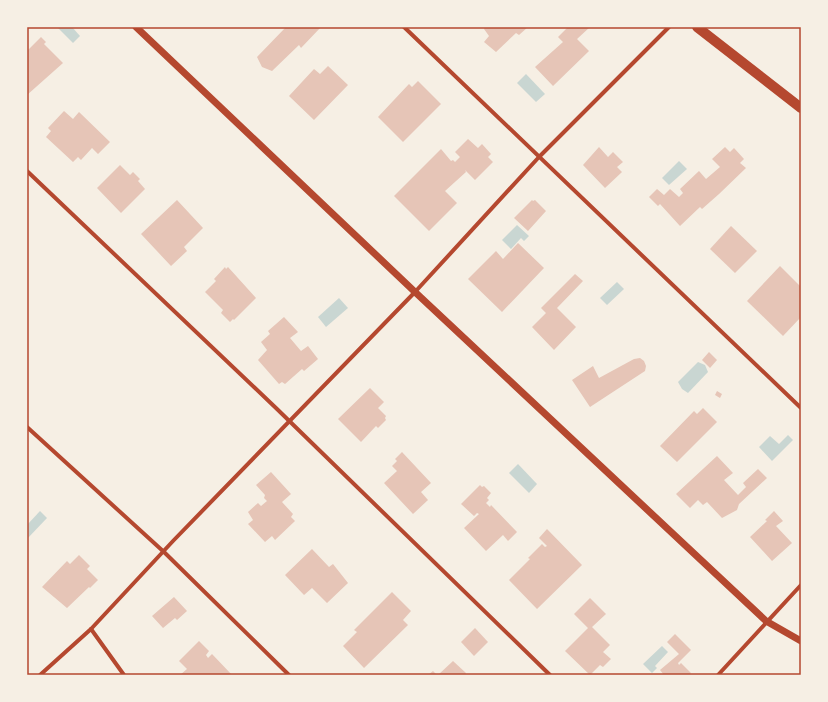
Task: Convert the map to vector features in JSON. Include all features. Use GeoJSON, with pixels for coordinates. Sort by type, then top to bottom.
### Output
{"type":"FeatureCollection","features":[{"type":"Feature","properties":{"kind":"main road"},"geometry":{"type":"LineString","coordinates":[[697,27],[801,108]]}},
{"type":"Feature","properties":{"kind":"street"},"geometry":{"type":"LineString","coordinates":[[136,27],[414,292],[766,621],[801,641]]}},
{"type":"Feature","properties":{"kind":"street"},"geometry":{"type":"LineString","coordinates":[[404,27],[801,408]]}},
{"type":"Feature","properties":{"kind":"street"},"geometry":{"type":"LineString","coordinates":[[40,675],[91,629],[414,292],[539,157],[669,27]]}},
{"type":"Feature","properties":{"kind":"street"},"geometry":{"type":"LineString","coordinates":[[27,171],[289,421],[550,675]]}},
{"type":"Feature","properties":{"kind":"street"},"geometry":{"type":"LineString","coordinates":[[27,427],[164,552],[289,675]]}},
{"type":"Feature","properties":{"kind":"street"},"geometry":{"type":"LineString","coordinates":[[718,675],[766,621],[801,585]]}},
{"type":"Feature","properties":{"kind":"street"},"geometry":{"type":"LineString","coordinates":[[91,629],[124,675]]}},
{"type":"Feature","properties":{"kind":"shaded area"},"geometry":{"type":"Polygon","coordinates":[[[72,27],[80,36],[73,43],[58,28],[72,27]]]}},
{"type":"Feature","properties":{"kind":"shaded area"},"geometry":{"type":"Polygon","coordinates":[[[526,74],[545,94],[536,102],[517,83],[526,74]]]}},
{"type":"Feature","properties":{"kind":"shaded area"},"geometry":{"type":"Polygon","coordinates":[[[679,161],[687,169],[669,185],[662,178],[679,161]]]}},
{"type":"Feature","properties":{"kind":"shaded area"},"geometry":{"type":"Polygon","coordinates":[[[517,225],[529,236],[524,241],[521,238],[511,249],[502,240],[517,225]]]}},
{"type":"Feature","properties":{"kind":"shaded area"},"geometry":{"type":"Polygon","coordinates":[[[617,282],[624,289],[607,305],[600,298],[617,282]]]}},
{"type":"Feature","properties":{"kind":"shaded area"},"geometry":{"type":"Polygon","coordinates":[[[339,298],[348,308],[326,327],[318,317],[339,298]]]}},
{"type":"Feature","properties":{"kind":"shaded area"},"geometry":{"type":"Polygon","coordinates":[[[698,362],[705,365],[708,372],[688,393],[682,389],[678,382],[698,362]]]}},
{"type":"Feature","properties":{"kind":"shaded area"},"geometry":{"type":"Polygon","coordinates":[[[788,435],[793,440],[772,461],[759,447],[770,436],[779,444],[788,435]]]}},
{"type":"Feature","properties":{"kind":"shaded area"},"geometry":{"type":"Polygon","coordinates":[[[518,464],[537,484],[529,493],[509,473],[518,464]]]}},
{"type":"Feature","properties":{"kind":"shaded area"},"geometry":{"type":"Polygon","coordinates":[[[40,511],[47,518],[27,539],[27,525],[40,511]]]}},
{"type":"Feature","properties":{"kind":"shaded area"},"geometry":{"type":"Polygon","coordinates":[[[662,646],[668,652],[655,666],[657,668],[652,673],[643,664],[662,646]]]}},
{"type":"Feature","properties":{"kind":"building"},"geometry":{"type":"Polygon","coordinates":[[[286,27],[321,27],[301,48],[299,45],[272,71],[262,67],[257,57],[286,27]]]}},
{"type":"Feature","properties":{"kind":"building"},"geometry":{"type":"Polygon","coordinates":[[[485,27],[528,27],[519,35],[516,33],[496,52],[484,42],[489,36],[484,29],[485,27]]]}},
{"type":"Feature","properties":{"kind":"building"},"geometry":{"type":"Polygon","coordinates":[[[568,27],[590,27],[577,39],[589,51],[553,86],[535,67],[563,42],[558,37],[568,27]]]}},
{"type":"Feature","properties":{"kind":"building"},"geometry":{"type":"Polygon","coordinates":[[[41,37],[46,42],[44,44],[63,63],[27,95],[27,51],[41,37]]]}},
{"type":"Feature","properties":{"kind":"building"},"geometry":{"type":"Polygon","coordinates":[[[328,66],[348,85],[314,120],[289,96],[314,69],[320,74],[328,66]]]}},
{"type":"Feature","properties":{"kind":"building"},"geometry":{"type":"Polygon","coordinates":[[[418,81],[441,104],[403,142],[378,117],[409,84],[412,87],[418,81]]]}},
{"type":"Feature","properties":{"kind":"building"},"geometry":{"type":"Polygon","coordinates":[[[64,111],[73,119],[79,112],[110,142],[98,154],[92,148],[81,160],[78,157],[73,162],[46,137],[51,131],[48,128],[64,111]]]}},
{"type":"Feature","properties":{"kind":"building"},"geometry":{"type":"Polygon","coordinates":[[[468,139],[478,148],[482,144],[491,154],[488,157],[493,162],[475,180],[465,170],[466,172],[445,191],[457,203],[429,231],[394,196],[441,149],[451,161],[453,160],[455,162],[460,157],[455,152],[468,139]]]}},
{"type":"Feature","properties":{"kind":"building"},"geometry":{"type":"Polygon","coordinates":[[[599,147],[608,157],[613,152],[623,162],[617,167],[622,172],[605,188],[583,165],[599,147]]]}},
{"type":"Feature","properties":{"kind":"building"},"geometry":{"type":"Polygon","coordinates":[[[725,147],[730,152],[734,148],[744,159],[740,163],[746,168],[702,209],[700,207],[680,226],[660,204],[658,206],[649,197],[657,189],[664,195],[670,189],[679,197],[683,193],[680,189],[699,171],[706,179],[720,167],[712,159],[725,147]]]}},
{"type":"Feature","properties":{"kind":"building"},"geometry":{"type":"Polygon","coordinates":[[[120,165],[130,175],[133,172],[140,179],[138,181],[145,189],[121,213],[97,188],[120,165]]]}},
{"type":"Feature","properties":{"kind":"building"},"geometry":{"type":"Polygon","coordinates":[[[177,200],[203,228],[184,247],[187,251],[171,266],[141,234],[177,200]]]}},
{"type":"Feature","properties":{"kind":"building"},"geometry":{"type":"Polygon","coordinates":[[[532,200],[535,200],[546,211],[528,231],[514,218],[532,200]]]}},
{"type":"Feature","properties":{"kind":"building"},"geometry":{"type":"Polygon","coordinates":[[[731,226],[757,251],[735,273],[710,249],[731,226]]]}},
{"type":"Feature","properties":{"kind":"building"},"geometry":{"type":"Polygon","coordinates":[[[518,243],[544,268],[502,312],[468,279],[496,251],[503,259],[518,243]]]}},
{"type":"Feature","properties":{"kind":"building"},"geometry":{"type":"Polygon","coordinates":[[[780,266],[801,287],[801,317],[783,336],[747,301],[780,266]]]}},
{"type":"Feature","properties":{"kind":"building"},"geometry":{"type":"Polygon","coordinates":[[[225,267],[226,269],[228,267],[256,298],[234,320],[233,319],[230,322],[221,313],[223,310],[205,292],[216,281],[214,279],[225,267]]]}},
{"type":"Feature","properties":{"kind":"building"},"geometry":{"type":"Polygon","coordinates":[[[575,274],[583,281],[557,308],[576,327],[554,350],[532,327],[546,313],[541,308],[575,274]]]}},
{"type":"Feature","properties":{"kind":"building"},"geometry":{"type":"Polygon","coordinates":[[[284,317],[298,332],[290,338],[301,351],[308,346],[318,359],[304,371],[302,369],[285,384],[282,382],[279,384],[258,360],[267,350],[261,342],[270,334],[268,331],[284,317]]]}},
{"type":"Feature","properties":{"kind":"building"},"geometry":{"type":"Polygon","coordinates":[[[709,352],[717,360],[710,368],[702,360],[709,352]]]}},
{"type":"Feature","properties":{"kind":"building"},"geometry":{"type":"Polygon","coordinates":[[[640,358],[644,361],[646,366],[645,371],[590,407],[572,380],[593,366],[599,378],[634,359],[640,358]]]}},
{"type":"Feature","properties":{"kind":"building"},"geometry":{"type":"Polygon","coordinates":[[[370,388],[384,402],[378,408],[386,416],[386,420],[378,428],[376,426],[361,442],[338,419],[370,388]]]}},
{"type":"Feature","properties":{"kind":"building"},"geometry":{"type":"Polygon","coordinates":[[[717,391],[722,394],[720,398],[715,395],[717,391]]]}},
{"type":"Feature","properties":{"kind":"building"},"geometry":{"type":"Polygon","coordinates":[[[703,408],[717,422],[677,462],[660,446],[694,411],[697,414],[703,408]]]}},
{"type":"Feature","properties":{"kind":"building"},"geometry":{"type":"Polygon","coordinates":[[[402,452],[431,483],[421,492],[428,500],[413,514],[384,483],[397,471],[392,466],[397,461],[395,459],[402,452]]]}},
{"type":"Feature","properties":{"kind":"building"},"geometry":{"type":"Polygon","coordinates":[[[717,456],[733,473],[724,480],[738,495],[746,487],[743,483],[758,469],[767,478],[739,504],[737,510],[722,518],[707,502],[703,505],[698,500],[690,508],[676,494],[717,456]]]}},
{"type":"Feature","properties":{"kind":"building"},"geometry":{"type":"Polygon","coordinates":[[[271,472],[291,494],[282,502],[293,514],[291,517],[295,521],[275,540],[272,536],[265,542],[248,524],[253,520],[248,512],[258,503],[261,506],[267,501],[264,498],[265,495],[256,485],[271,472]]]}},
{"type":"Feature","properties":{"kind":"building"},"geometry":{"type":"Polygon","coordinates":[[[480,485],[482,487],[484,486],[491,493],[487,498],[489,500],[486,503],[490,507],[491,505],[517,532],[508,541],[503,535],[486,551],[464,528],[479,514],[477,513],[474,516],[461,504],[480,485]]]}},
{"type":"Feature","properties":{"kind":"building"},"geometry":{"type":"Polygon","coordinates":[[[774,511],[783,521],[776,526],[792,543],[772,561],[750,537],[767,521],[765,520],[774,511]]]}},
{"type":"Feature","properties":{"kind":"building"},"geometry":{"type":"Polygon","coordinates":[[[547,529],[582,565],[537,609],[509,580],[530,559],[528,558],[542,544],[545,547],[547,546],[539,538],[547,529]]]}},
{"type":"Feature","properties":{"kind":"building"},"geometry":{"type":"Polygon","coordinates":[[[312,549],[329,567],[333,564],[348,583],[327,603],[312,588],[304,595],[285,575],[312,549]]]}},
{"type":"Feature","properties":{"kind":"building"},"geometry":{"type":"Polygon","coordinates":[[[79,555],[90,566],[87,569],[98,580],[67,608],[42,587],[67,561],[70,564],[79,555]]]}},
{"type":"Feature","properties":{"kind":"building"},"geometry":{"type":"Polygon","coordinates":[[[392,592],[411,611],[403,620],[408,625],[364,668],[343,646],[357,632],[354,630],[392,592]]]}},
{"type":"Feature","properties":{"kind":"building"},"geometry":{"type":"Polygon","coordinates":[[[174,597],[187,611],[177,620],[175,618],[163,628],[152,616],[174,597]]]}},
{"type":"Feature","properties":{"kind":"building"},"geometry":{"type":"Polygon","coordinates":[[[590,598],[606,614],[592,627],[610,645],[603,652],[611,659],[603,667],[600,665],[590,675],[565,651],[588,628],[574,614],[590,598]]]}},
{"type":"Feature","properties":{"kind":"building"},"geometry":{"type":"Polygon","coordinates":[[[475,628],[488,642],[474,656],[461,642],[475,628]]]}},
{"type":"Feature","properties":{"kind":"building"},"geometry":{"type":"Polygon","coordinates":[[[675,634],[691,650],[678,663],[679,665],[681,663],[691,673],[689,675],[664,675],[660,670],[679,654],[667,642],[675,634]]]}},
{"type":"Feature","properties":{"kind":"building"},"geometry":{"type":"Polygon","coordinates":[[[199,641],[209,651],[206,655],[208,658],[212,654],[232,675],[180,675],[187,669],[179,661],[199,641]]]}},
{"type":"Feature","properties":{"kind":"building"},"geometry":{"type":"Polygon","coordinates":[[[453,661],[466,673],[465,675],[438,675],[453,661]]]}},
{"type":"Feature","properties":{"kind":"building"},"geometry":{"type":"Polygon","coordinates":[[[433,671],[437,675],[428,675],[433,671]]]}}]}
